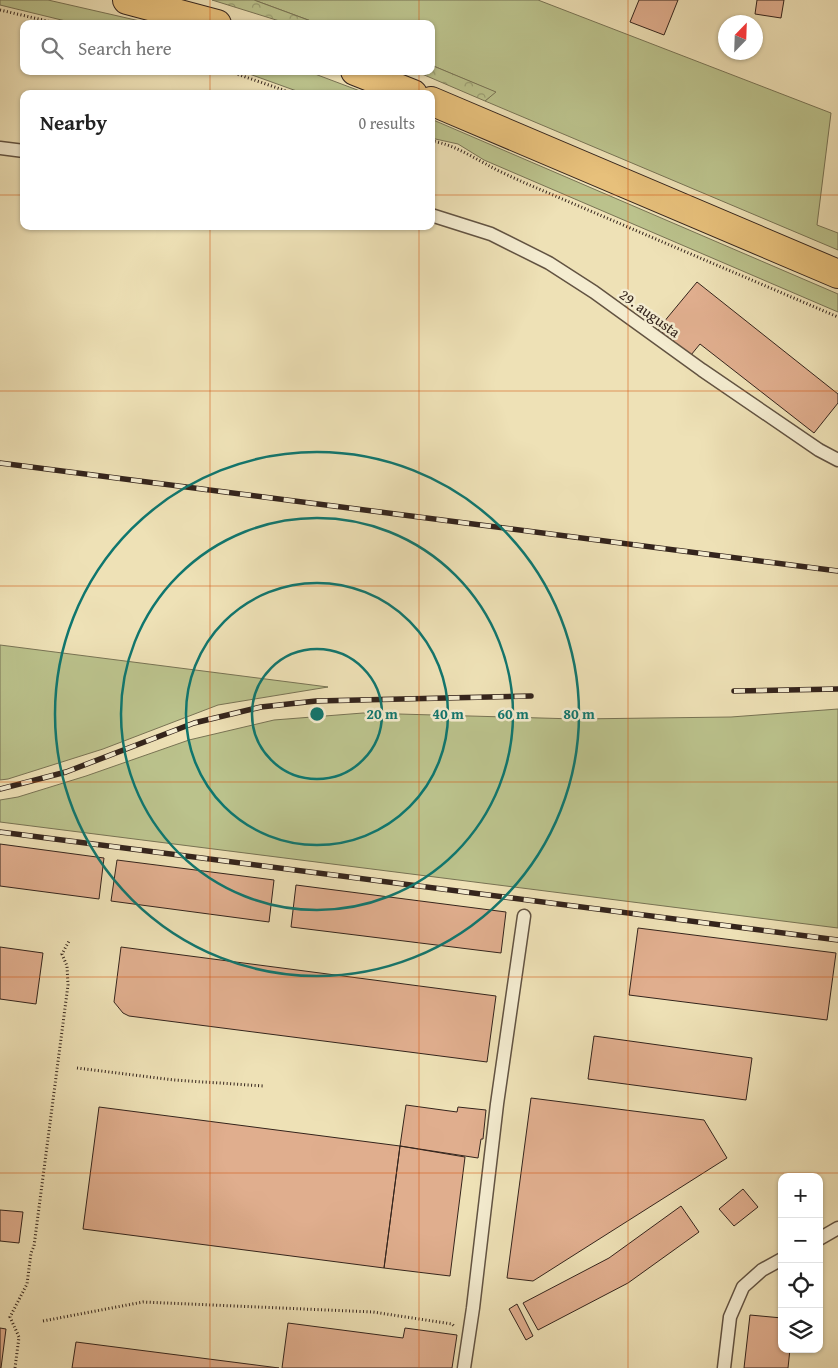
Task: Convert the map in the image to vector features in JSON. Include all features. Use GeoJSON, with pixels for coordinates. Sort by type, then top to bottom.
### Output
{"type":"FeatureCollection","features":[{"type":"Feature","properties":{"kind":"main road"},"geometry":{"type":"LineString","coordinates":[[127,0],[202,20]]}},
{"type":"Feature","properties":{"kind":"main road"},"geometry":{"type":"LineString","coordinates":[[365,75],[403,90]]}},
{"type":"Feature","properties":{"kind":"main road"},"geometry":{"type":"LineString","coordinates":[[435,103],[838,274]]}},
{"type":"Feature","properties":{"kind":"lane"},"geometry":{"type":"LineString","coordinates":[[0,148],[20,151]]}},
{"type":"Feature","properties":{"kind":"lane","name":"29. augusta"},"geometry":{"type":"LineString","coordinates":[[435,216],[491,234],[549,263],[594,292],[702,370],[819,450],[838,460]]}},
{"type":"Feature","properties":{"kind":"lane"},"geometry":{"type":"LineString","coordinates":[[464,1368],[497,1104],[524,916]]}},
{"type":"Feature","properties":{"kind":"lane"},"geometry":{"type":"LineString","coordinates":[[823,1237],[838,1228]]}},
{"type":"Feature","properties":{"kind":"lane"},"geometry":{"type":"LineString","coordinates":[[724,1368],[730,1317],[743,1287],[762,1270],[778,1261]]}},
{"type":"Feature","properties":{"kind":"path"},"geometry":{"type":"LineString","coordinates":[[0,10],[43,20]]}},
{"type":"Feature","properties":{"kind":"path"},"geometry":{"type":"LineString","coordinates":[[240,75],[283,90]]}},
{"type":"Feature","properties":{"kind":"path"},"geometry":{"type":"LineString","coordinates":[[435,142],[457,148],[525,183],[838,317]]}},
{"type":"Feature","properties":{"kind":"path"},"geometry":{"type":"LineString","coordinates":[[15,1368],[19,1337],[10,1317],[27,1284],[31,1253],[34,1246],[68,986],[67,966],[62,954],[69,941]]}},
{"type":"Feature","properties":{"kind":"path"},"geometry":{"type":"LineString","coordinates":[[77,1068],[174,1080],[264,1086]]}},
{"type":"Feature","properties":{"kind":"path"},"geometry":{"type":"LineString","coordinates":[[43,1321],[143,1302],[373,1312],[452,1324],[456,1328]]}},
{"type":"Feature","properties":{"kind":"green space"},"geometry":{"type":"Polygon","coordinates":[[[0,0],[48,0],[136,20],[62,20],[0,5],[0,0]]]}},
{"type":"Feature","properties":{"kind":"green space"},"geometry":{"type":"Polygon","coordinates":[[[212,0],[254,0],[308,20],[276,20],[212,0]]]}},
{"type":"Feature","properties":{"kind":"green space"},"geometry":{"type":"Polygon","coordinates":[[[254,0],[538,0],[831,113],[817,225],[838,233],[838,250],[485,101],[495,92],[435,67],[435,20],[308,20],[254,0]]]}},
{"type":"Feature","properties":{"kind":"green space"},"geometry":{"type":"Polygon","coordinates":[[[435,67],[496,92],[485,101],[424,75],[435,75],[435,67]]]}},
{"type":"Feature","properties":{"kind":"green space"},"geometry":{"type":"Polygon","coordinates":[[[252,75],[318,75],[357,90],[294,90],[252,75]]]}},
{"type":"Feature","properties":{"kind":"green space"},"geometry":{"type":"Polygon","coordinates":[[[435,121],[838,294],[838,312],[484,160],[458,144],[435,139],[435,121]]]}},
{"type":"Feature","properties":{"kind":"green space"},"geometry":{"type":"Polygon","coordinates":[[[0,645],[328,687],[218,705],[103,749],[0,780],[0,645]]]}},
{"type":"Feature","properties":{"kind":"green space"},"geometry":{"type":"Polygon","coordinates":[[[838,709],[838,928],[0,822],[0,800],[18,797],[86,776],[189,740],[274,720],[363,713],[576,719],[731,717],[838,709]]]}},
{"type":"Feature","properties":{"kind":"building"},"geometry":{"type":"Polygon","coordinates":[[[639,0],[678,0],[664,35],[630,22],[639,0]]]}},
{"type":"Feature","properties":{"kind":"building"},"geometry":{"type":"Polygon","coordinates":[[[757,0],[784,0],[781,18],[755,14],[757,0]]]}},
{"type":"Feature","properties":{"kind":"building"},"geometry":{"type":"Polygon","coordinates":[[[697,282],[838,394],[838,403],[814,433],[700,344],[691,355],[658,329],[697,282]]]}},
{"type":"Feature","properties":{"kind":"building"},"geometry":{"type":"Polygon","coordinates":[[[0,844],[104,858],[99,899],[0,886],[0,844]]]}},
{"type":"Feature","properties":{"kind":"building"},"geometry":{"type":"Polygon","coordinates":[[[117,860],[274,880],[269,922],[111,901],[117,860]]]}},
{"type":"Feature","properties":{"kind":"building"},"geometry":{"type":"Polygon","coordinates":[[[296,885],[506,912],[501,953],[291,927],[296,885]]]}},
{"type":"Feature","properties":{"kind":"building"},"geometry":{"type":"Polygon","coordinates":[[[638,928],[836,953],[827,1020],[629,995],[638,928]]]}},
{"type":"Feature","properties":{"kind":"building"},"geometry":{"type":"Polygon","coordinates":[[[0,947],[43,953],[36,1004],[0,999],[0,947]]]}},
{"type":"Feature","properties":{"kind":"building"},"geometry":{"type":"Polygon","coordinates":[[[121,947],[496,996],[487,1062],[129,1016],[123,1013],[114,1002],[121,947]]]}},
{"type":"Feature","properties":{"kind":"building"},"geometry":{"type":"Polygon","coordinates":[[[594,1036],[752,1058],[746,1100],[588,1079],[594,1036]]]}},
{"type":"Feature","properties":{"kind":"building"},"geometry":{"type":"Polygon","coordinates":[[[531,1098],[704,1120],[727,1158],[533,1281],[507,1278],[531,1098]]]}},
{"type":"Feature","properties":{"kind":"building"},"geometry":{"type":"Polygon","coordinates":[[[406,1105],[457,1112],[458,1107],[486,1110],[483,1139],[481,1139],[478,1158],[400,1146],[406,1105]]]}},
{"type":"Feature","properties":{"kind":"building"},"geometry":{"type":"Polygon","coordinates":[[[99,1107],[400,1146],[384,1268],[83,1229],[99,1107]]]}},
{"type":"Feature","properties":{"kind":"building"},"geometry":{"type":"Polygon","coordinates":[[[400,1146],[465,1157],[450,1276],[384,1268],[400,1146]]]}},
{"type":"Feature","properties":{"kind":"building"},"geometry":{"type":"Polygon","coordinates":[[[743,1189],[758,1207],[734,1226],[719,1209],[743,1189]]]}},
{"type":"Feature","properties":{"kind":"building"},"geometry":{"type":"Polygon","coordinates":[[[681,1206],[699,1232],[628,1283],[538,1330],[523,1303],[609,1258],[681,1206]]]}},
{"type":"Feature","properties":{"kind":"building"},"geometry":{"type":"Polygon","coordinates":[[[0,1210],[23,1212],[19,1243],[0,1241],[0,1210]]]}},
{"type":"Feature","properties":{"kind":"building"},"geometry":{"type":"Polygon","coordinates":[[[517,1304],[533,1336],[526,1340],[509,1309],[517,1304]]]}},
{"type":"Feature","properties":{"kind":"building"},"geometry":{"type":"Polygon","coordinates":[[[750,1315],[778,1318],[778,1353],[790,1353],[788,1368],[744,1368],[750,1315]]]}},
{"type":"Feature","properties":{"kind":"building"},"geometry":{"type":"Polygon","coordinates":[[[288,1323],[403,1338],[405,1328],[457,1335],[452,1368],[282,1368],[288,1323]]]}},
{"type":"Feature","properties":{"kind":"building"},"geometry":{"type":"Polygon","coordinates":[[[0,1328],[6,1329],[1,1368],[0,1368],[0,1328]]]}},
{"type":"Feature","properties":{"kind":"building"},"geometry":{"type":"Polygon","coordinates":[[[76,1342],[279,1368],[72,1368],[76,1342]]]}},
{"type":"Feature","properties":{"kind":"railway"},"geometry":{"type":"LineString","coordinates":[[0,463],[838,571]]}},
{"type":"Feature","properties":{"kind":"railway"},"geometry":{"type":"LineString","coordinates":[[734,691],[838,689]]}},
{"type":"Feature","properties":{"kind":"railway"},"geometry":{"type":"LineString","coordinates":[[0,789],[66,772],[194,723],[261,707],[316,701],[531,696]]}},
{"type":"Feature","properties":{"kind":"railway"},"geometry":{"type":"LineString","coordinates":[[0,832],[838,940]]}}]}
